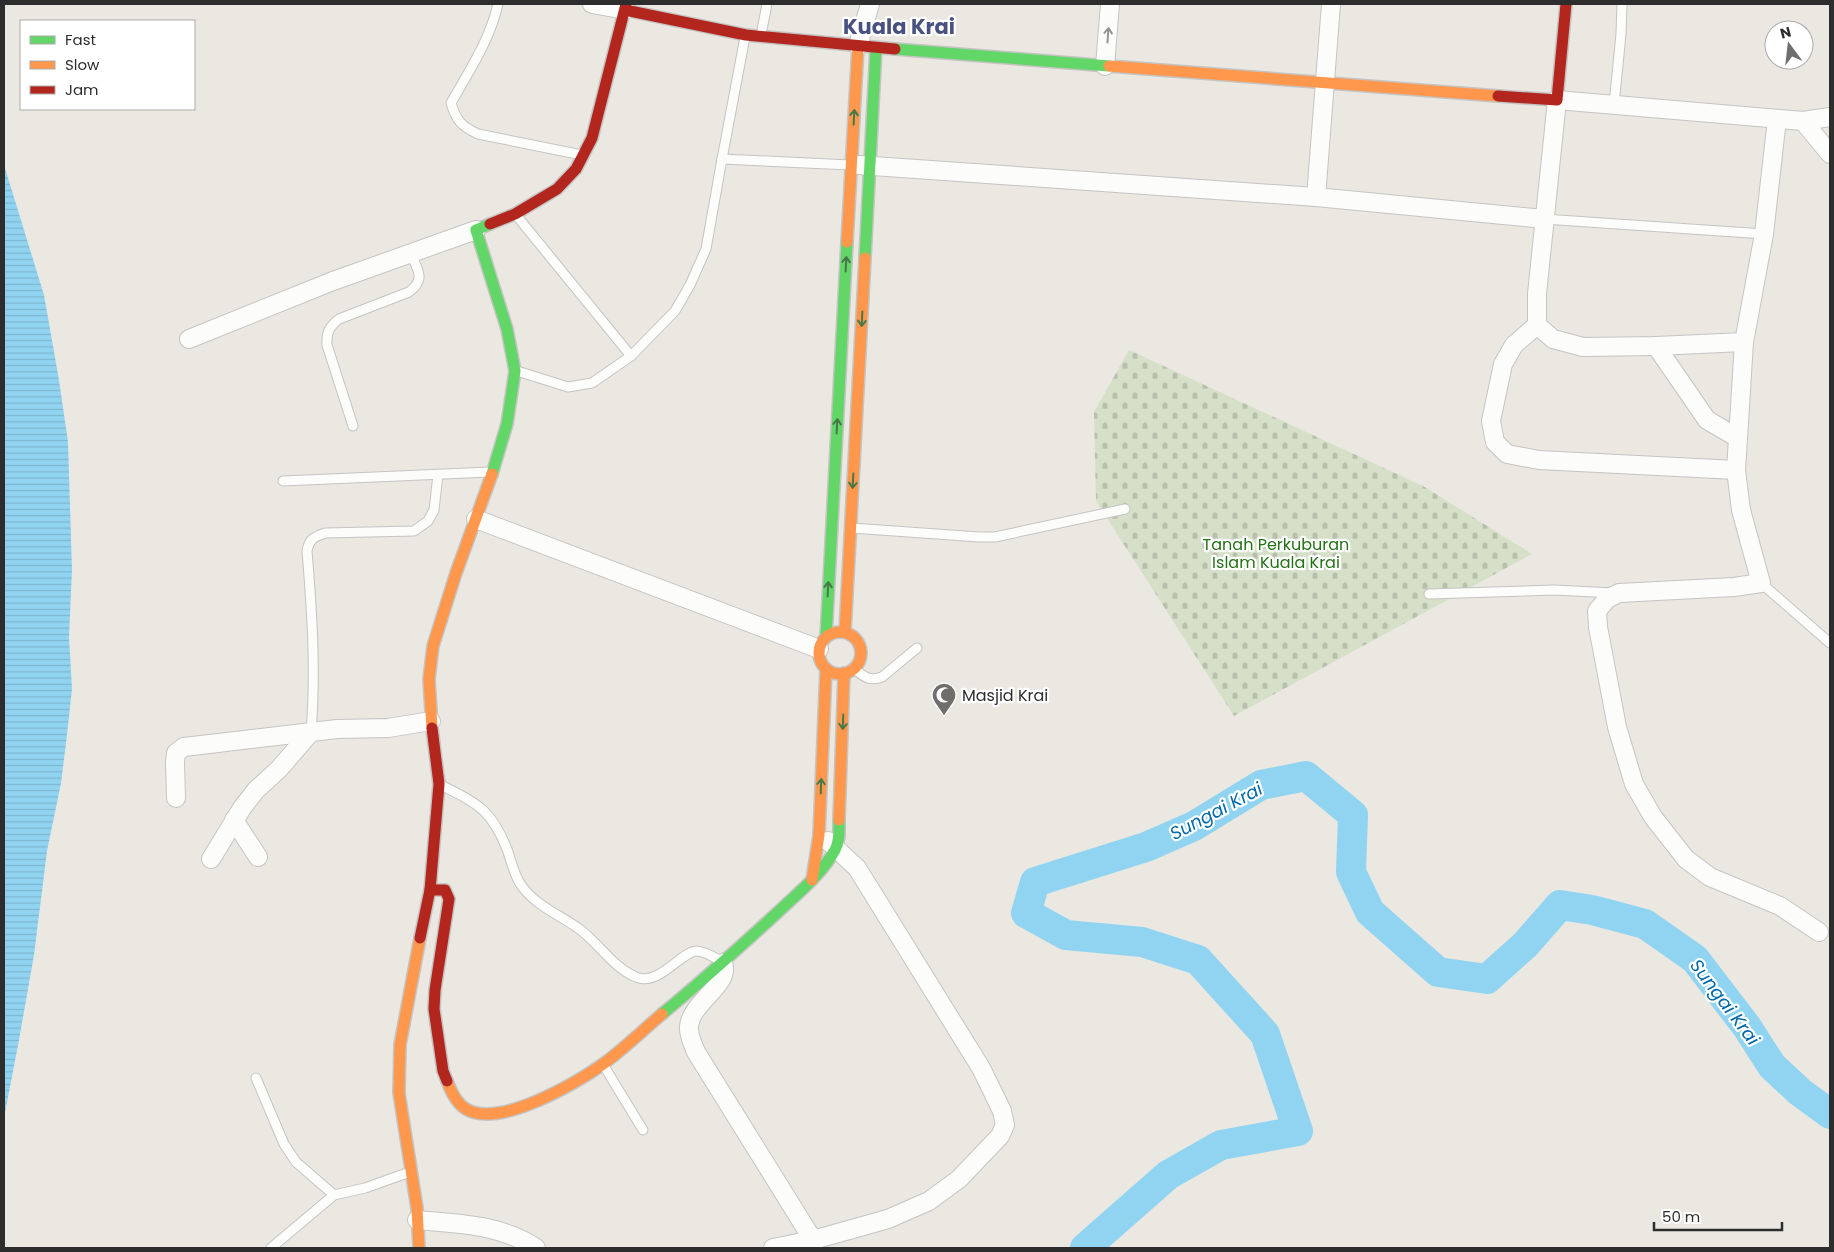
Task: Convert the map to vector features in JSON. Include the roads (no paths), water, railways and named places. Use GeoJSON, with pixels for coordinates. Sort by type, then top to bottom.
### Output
{"type":"FeatureCollection","features":[{"type":"Feature","properties":{"kind":"street"},"geometry":{"type":"LineString","coordinates":[[592,4],[626,7],[674,20],[746,35],[876,48],[1325,84],[1557,100],[1777,119],[1821,117],[1830,154]]}},
{"type":"Feature","properties":{"kind":"street"},"geometry":{"type":"LineString","coordinates":[[666,4],[674,20]]}},
{"type":"Feature","properties":{"kind":"street"},"geometry":{"type":"LineString","coordinates":[[1105,66],[1110,4]]}},
{"type":"Feature","properties":{"kind":"street"},"geometry":{"type":"LineString","coordinates":[[1316,197],[1331,4]]}},
{"type":"Feature","properties":{"kind":"street"},"geometry":{"type":"LineString","coordinates":[[1566,4],[1537,294],[1537,325],[1553,339],[1583,347],[1744,342]]}},
{"type":"Feature","properties":{"kind":"street"},"geometry":{"type":"LineString","coordinates":[[189,339],[333,281],[411,254],[515,214],[557,188],[576,169],[592,138],[626,7]]}},
{"type":"Feature","properties":{"kind":"street"},"geometry":{"type":"LineString","coordinates":[[812,880],[819,835],[826,669],[819,656],[822,643],[832,527],[858,46],[869,8]]}},
{"type":"Feature","properties":{"kind":"street"},"geometry":{"type":"LineString","coordinates":[[845,632],[876,48],[869,8]]}},
{"type":"Feature","properties":{"kind":"street"},"geometry":{"type":"LineString","coordinates":[[1777,119],[1764,234],[1744,342],[1736,470],[1741,510],[1761,583],[1734,587],[1619,593],[1607,599],[1597,611],[1598,627],[1616,727],[1634,784],[1653,817],[1686,859],[1710,877],[1780,906],[1819,932]]}},
{"type":"Feature","properties":{"kind":"street"},"geometry":{"type":"LineString","coordinates":[[851,165],[1316,197],[1544,219]]}},
{"type":"Feature","properties":{"kind":"street"},"geometry":{"type":"LineString","coordinates":[[419,1248],[418,1220],[412,1171],[407,1152],[399,1093],[400,1045],[430,890],[439,784],[430,721],[429,679],[433,646],[456,572],[493,472],[507,424],[515,370],[506,329],[476,230]]}},
{"type":"Feature","properties":{"kind":"street"},"geometry":{"type":"LineString","coordinates":[[1537,325],[1514,344],[1503,364],[1492,421],[1495,442],[1507,454],[1538,460],[1736,470]]}},
{"type":"Feature","properties":{"kind":"street"},"geometry":{"type":"LineString","coordinates":[[1656,346],[1707,420],[1738,438]]}},
{"type":"Feature","properties":{"kind":"street"},"geometry":{"type":"LineString","coordinates":[[476,519],[822,643]]}},
{"type":"Feature","properties":{"kind":"street"},"geometry":{"type":"LineString","coordinates":[[430,890],[445,890],[449,899],[435,990],[434,1009],[443,1071],[453,1095],[466,1109],[482,1114],[508,1111],[540,1101],[603,1064],[723,963],[812,880],[827,863],[836,848],[839,836],[849,671],[860,658],[859,645],[856,639],[845,632],[832,633],[822,643]]}},
{"type":"Feature","properties":{"kind":"street"},"geometry":{"type":"LineString","coordinates":[[826,669],[832,672],[849,671]]}},
{"type":"Feature","properties":{"kind":"street"},"geometry":{"type":"LineString","coordinates":[[176,798],[175,762],[176,753],[180,749],[337,729],[388,728],[430,721]]}},
{"type":"Feature","properties":{"kind":"street"},"geometry":{"type":"LineString","coordinates":[[211,859],[234,820],[256,790],[279,769],[311,732]]}},
{"type":"Feature","properties":{"kind":"street"},"geometry":{"type":"LineString","coordinates":[[234,820],[258,857]]}},
{"type":"Feature","properties":{"kind":"street"},"geometry":{"type":"LineString","coordinates":[[773,1248],[813,1240],[888,1219],[930,1201],[960,1178],[1000,1136],[1005,1125],[1002,1112],[980,1068],[857,868],[819,835]]}},
{"type":"Feature","properties":{"kind":"street"},"geometry":{"type":"LineString","coordinates":[[723,963],[726,969],[724,976],[691,1017],[688,1027],[690,1037],[701,1060],[813,1240]]}},
{"type":"Feature","properties":{"kind":"street"},"geometry":{"type":"LineString","coordinates":[[418,1220],[477,1225],[508,1233],[536,1248]]}},
{"type":"Feature","properties":{"kind":"lane"},"geometry":{"type":"LineString","coordinates":[[498,4],[491,29],[451,102],[454,115],[465,128],[478,134],[584,155]]}},
{"type":"Feature","properties":{"kind":"lane"},"geometry":{"type":"LineString","coordinates":[[760,36],[767,4]]}},
{"type":"Feature","properties":{"kind":"lane"},"geometry":{"type":"LineString","coordinates":[[1614,105],[1622,4]]}},
{"type":"Feature","properties":{"kind":"lane"},"geometry":{"type":"LineString","coordinates":[[515,370],[568,388],[592,383],[631,356],[674,311],[690,284],[706,249],[746,35]]}},
{"type":"Feature","properties":{"kind":"lane"},"geometry":{"type":"LineString","coordinates":[[722,159],[851,165]]}},
{"type":"Feature","properties":{"kind":"lane"},"geometry":{"type":"LineString","coordinates":[[515,214],[631,356]]}},
{"type":"Feature","properties":{"kind":"lane"},"geometry":{"type":"LineString","coordinates":[[1544,219],[1764,234]]}},
{"type":"Feature","properties":{"kind":"lane"},"geometry":{"type":"LineString","coordinates":[[353,426],[327,345],[326,335],[331,325],[339,319],[409,292],[418,286],[420,277],[411,254]]}},
{"type":"Feature","properties":{"kind":"lane"},"geometry":{"type":"LineString","coordinates":[[283,481],[493,472]]}},
{"type":"Feature","properties":{"kind":"lane"},"geometry":{"type":"LineString","coordinates":[[311,732],[313,710],[313,622],[308,544],[312,538],[325,533],[414,532],[428,522],[434,510],[438,475]]}},
{"type":"Feature","properties":{"kind":"lane"},"geometry":{"type":"LineString","coordinates":[[832,527],[995,537],[1125,509]]}},
{"type":"Feature","properties":{"kind":"lane"},"geometry":{"type":"LineString","coordinates":[[1761,583],[1830,644]]}},
{"type":"Feature","properties":{"kind":"lane"},"geometry":{"type":"LineString","coordinates":[[1429,594],[1554,590],[1619,593]]}},
{"type":"Feature","properties":{"kind":"lane"},"geometry":{"type":"LineString","coordinates":[[849,671],[868,679],[882,678],[917,648]]}},
{"type":"Feature","properties":{"kind":"lane"},"geometry":{"type":"LineString","coordinates":[[439,784],[476,804],[492,819],[506,846],[520,884],[539,904],[579,929],[618,965],[637,978],[649,978],[665,972],[693,951],[702,952],[723,963]]}},
{"type":"Feature","properties":{"kind":"lane"},"geometry":{"type":"LineString","coordinates":[[603,1064],[642,1130]]}},
{"type":"Feature","properties":{"kind":"lane"},"geometry":{"type":"LineString","coordinates":[[256,1078],[284,1144],[296,1162],[334,1194]]}},
{"type":"Feature","properties":{"kind":"lane"},"geometry":{"type":"LineString","coordinates":[[271,1248],[334,1194],[365,1188],[412,1171]]}},
{"type":"Feature","properties":{"kind":"water"},"geometry":{"type":"Polygon","coordinates":[[[4,165],[44,295],[68,442],[72,570],[69,637],[72,689],[61,783],[47,851],[34,955],[4,1118],[4,165]]]}},
{"type":"Feature","properties":{"kind":"waterway","name":"Sungai Krai"},"geometry":{"type":"LineString","coordinates":[[1085,1248],[1168,1175],[1221,1145],[1298,1131],[1265,1034],[1198,960],[1142,942],[1066,935],[1026,913],[1035,882],[1146,847],[1194,826],[1261,785],[1306,776],[1353,815],[1351,872],[1370,912],[1438,972],[1487,979],[1525,945],[1560,905],[1592,910],[1645,924],[1695,959],[1747,1027],[1772,1066],[1800,1092],[1830,1114]]}},
{"type":"Feature","properties":{"kind":"place","name":"Masjid Krai"},"geometry":{"type":"Point","coordinates":[944,716]}},
{"type":"Feature","properties":{"kind":"district","name":"Kuala Krai"},"geometry":{"type":"Point","coordinates":[899,26]}},
{"type":"Feature","properties":{"kind":"park label","name":"Tanah Perkuburan Islam Kuala Krai"},"geometry":{"type":"Point","coordinates":[1276,553]}}]}
